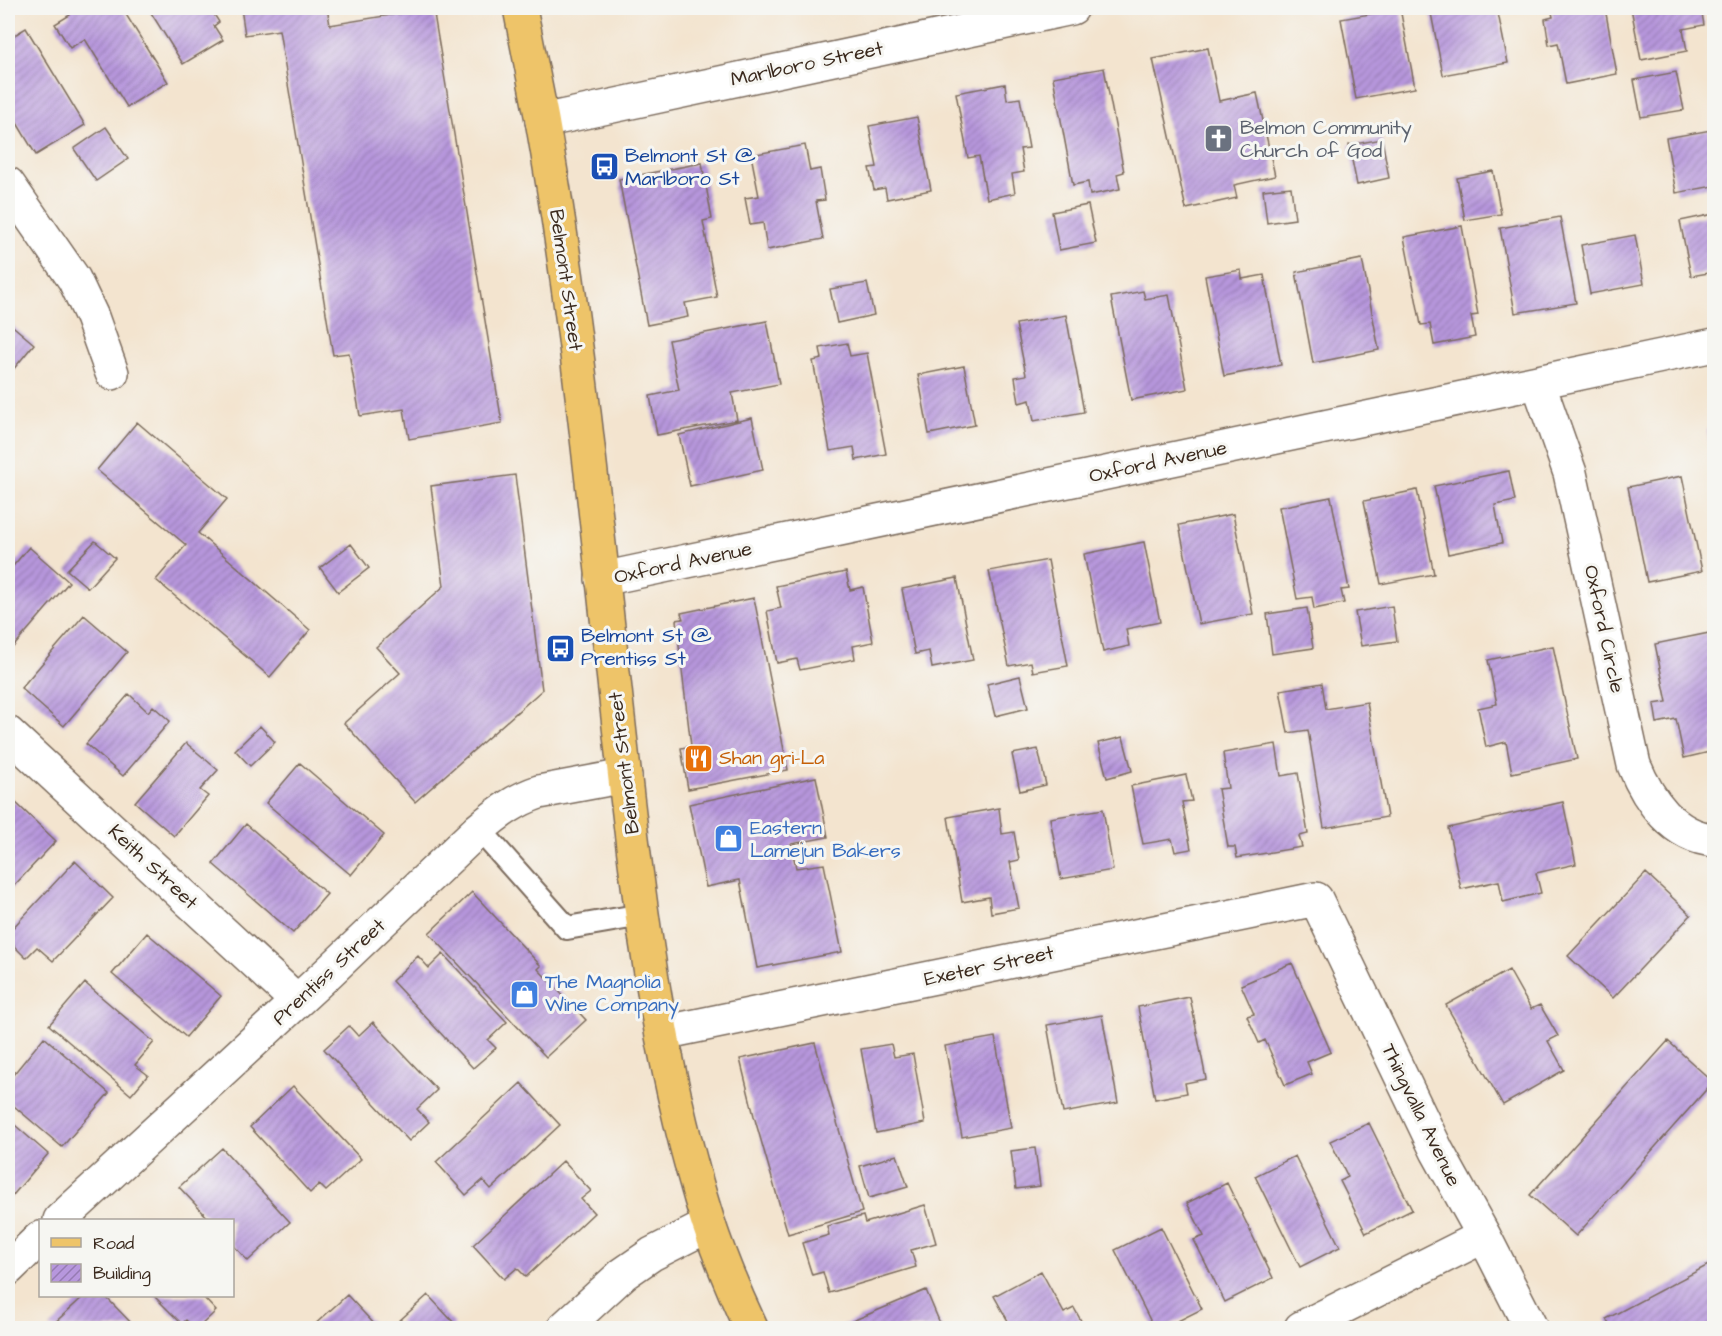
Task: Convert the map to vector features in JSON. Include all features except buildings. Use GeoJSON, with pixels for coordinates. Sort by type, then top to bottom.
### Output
{"type":"FeatureCollection","features":[{"type":"Feature","properties":{"kind":"main road","name":"Belmont Street"},"geometry":{"type":"LineString","coordinates":[[520,8],[542,121],[577,365],[642,915],[662,1033],[683,1134],[709,1225],[751,1329]]}},
{"type":"Feature","properties":{"kind":"street","name":"Marlboro Street"},"geometry":{"type":"LineString","coordinates":[[542,121],[1072,8]]}},
{"type":"Feature","properties":{"kind":"street"},"geometry":{"type":"LineString","coordinates":[[8,184],[74,279],[92,317],[112,374]]}},
{"type":"Feature","properties":{"kind":"street","name":"Oxford Avenue"},"geometry":{"type":"LineString","coordinates":[[602,579],[1714,345]]}},
{"type":"Feature","properties":{"kind":"street","name":"Oxford Circle"},"geometry":{"type":"LineString","coordinates":[[1538,382],[1570,473],[1634,765],[1648,793],[1663,814],[1692,833],[1714,840]]}},
{"type":"Feature","properties":{"kind":"street","name":"Keith Street"},"geometry":{"type":"LineString","coordinates":[[8,733],[297,1001]]}},
{"type":"Feature","properties":{"kind":"street","name":"Prentiss Street"},"geometry":{"type":"LineString","coordinates":[[62,1219],[502,810],[525,797],[554,788],[625,776]]}},
{"type":"Feature","properties":{"kind":"street","name":"Exeter Street"},"geometry":{"type":"LineString","coordinates":[[662,1033],[1316,899]]}},
{"type":"Feature","properties":{"kind":"street","name":"Thingvalla Avenue"},"geometry":{"type":"LineString","coordinates":[[1316,899],[1437,1151],[1484,1236],[1531,1329]]}},
{"type":"Feature","properties":{"kind":"street"},"geometry":{"type":"LineString","coordinates":[[564,1329],[623,1274],[652,1254],[709,1225]]}},
{"type":"Feature","properties":{"kind":"street"},"geometry":{"type":"LineString","coordinates":[[1300,1329],[1484,1236]]}},
{"type":"Feature","properties":{"kind":"street"},"geometry":{"type":"LineString","coordinates":[[8,1269],[39,1240]]}},
{"type":"Feature","properties":{"kind":"lane"},"geometry":{"type":"LineString","coordinates":[[479,829],[567,928],[642,915]]}},
{"type":"Feature","properties":{"kind":"place","name":"Belmon Community Church of God"},"geometry":{"type":"Point","coordinates":[1219,139]}},
{"type":"Feature","properties":{"kind":"place","name":"Belmont St @ Marlboro St"},"geometry":{"type":"Point","coordinates":[604,167]}},
{"type":"Feature","properties":{"kind":"place","name":"Belmont St @ Prentiss St"},"geometry":{"type":"Point","coordinates":[560,648]}},
{"type":"Feature","properties":{"kind":"place","name":"Shan gri-La"},"geometry":{"type":"Point","coordinates":[698,758]}},
{"type":"Feature","properties":{"kind":"place","name":"Eastern Lamejun Bakers"},"geometry":{"type":"Point","coordinates":[729,839]}},
{"type":"Feature","properties":{"kind":"place","name":"The Magnolia Wine Company"},"geometry":{"type":"Point","coordinates":[524,994]}}]}
